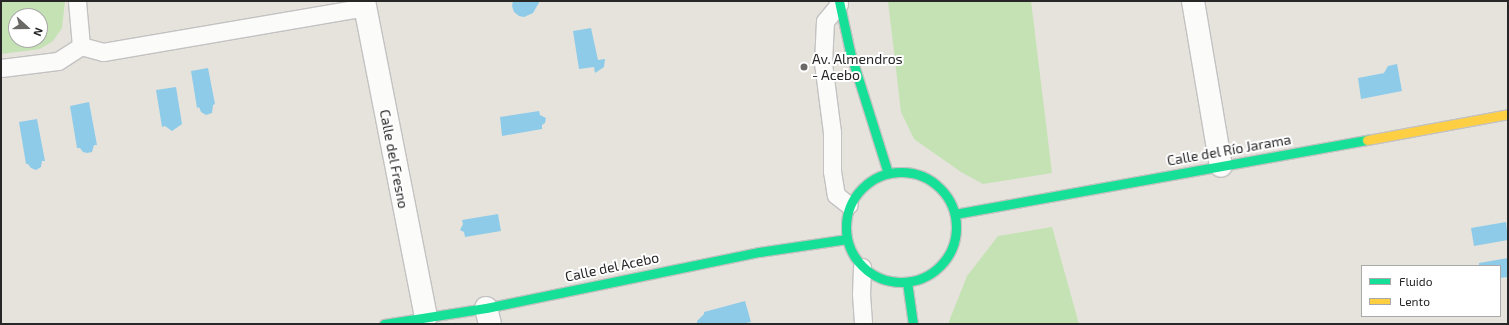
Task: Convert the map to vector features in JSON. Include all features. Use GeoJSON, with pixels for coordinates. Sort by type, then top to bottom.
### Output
{"type":"FeatureCollection","features":[{"type":"Feature","properties":{"kind":"street"},"geometry":{"type":"LineString","coordinates":[[1193,1],[1221,166]]}},
{"type":"Feature","properties":{"kind":"street"},"geometry":{"type":"LineString","coordinates":[[839,2],[850,52],[888,173]]}},
{"type":"Feature","properties":{"kind":"street","name":"Calle del Fresno"},"geometry":{"type":"LineString","coordinates":[[364,4],[426,317]]}},
{"type":"Feature","properties":{"kind":"street","name":"Calle del Río Jarama"},"geometry":{"type":"LineString","coordinates":[[955,214],[1508,114]]}},
{"type":"Feature","properties":{"kind":"street"},"geometry":{"type":"LineString","coordinates":[[902,171],[916,174],[930,180],[941,189],[949,200],[955,214],[954,240],[949,253],[942,264],[920,279],[907,282],[891,281],[876,276],[862,267],[853,254],[847,239],[845,222],[850,205],[859,190],[872,179],[888,173],[902,171]]}},
{"type":"Feature","properties":{"kind":"street","name":"Calle del Acebo"},"geometry":{"type":"LineString","coordinates":[[384,324],[426,317],[488,316],[759,252],[847,239]]}},
{"type":"Feature","properties":{"kind":"street"},"geometry":{"type":"LineString","coordinates":[[907,282],[913,324]]}},
{"type":"Feature","properties":{"kind":"lane"},"geometry":{"type":"LineString","coordinates":[[77,1],[81,46]]}},
{"type":"Feature","properties":{"kind":"lane"},"geometry":{"type":"LineString","coordinates":[[839,2],[825,20],[823,63],[832,132],[832,171],[836,195],[850,205]]}},
{"type":"Feature","properties":{"kind":"lane"},"geometry":{"type":"LineString","coordinates":[[1,68],[58,60],[81,46],[103,52],[364,4]]}},
{"type":"Feature","properties":{"kind":"lane"},"geometry":{"type":"LineString","coordinates":[[862,267],[861,294],[863,324]]}},
{"type":"Feature","properties":{"kind":"green space"},"geometry":{"type":"Polygon","coordinates":[[[1,1],[65,1],[62,28],[53,41],[48,44],[48,8],[8,8],[8,48],[42,48],[1,54],[1,1]]]}},
{"type":"Feature","properties":{"kind":"green space"},"geometry":{"type":"Polygon","coordinates":[[[888,1],[1031,1],[1052,173],[983,184],[961,172],[914,139],[901,112],[888,1]]]}},
{"type":"Feature","properties":{"kind":"green space"},"geometry":{"type":"Polygon","coordinates":[[[1052,227],[1079,324],[948,324],[967,276],[998,236],[1052,227]]]}},
{"type":"Feature","properties":{"kind":"water"},"geometry":{"type":"Polygon","coordinates":[[[513,1],[540,1],[533,13],[524,17],[519,16],[514,12],[512,6],[513,1]]]}},
{"type":"Feature","properties":{"kind":"water"},"geometry":{"type":"Polygon","coordinates":[[[591,28],[598,60],[605,59],[604,67],[595,73],[594,67],[579,69],[573,31],[591,28]]]}},
{"type":"Feature","properties":{"kind":"water"},"geometry":{"type":"Polygon","coordinates":[[[1397,64],[1402,91],[1361,99],[1358,78],[1384,73],[1388,66],[1397,64]]]}},
{"type":"Feature","properties":{"kind":"water"},"geometry":{"type":"Polygon","coordinates":[[[208,68],[215,104],[213,105],[212,113],[206,115],[201,112],[199,107],[197,108],[191,71],[208,68]]]}},
{"type":"Feature","properties":{"kind":"water"},"geometry":{"type":"Polygon","coordinates":[[[176,87],[182,124],[172,131],[165,126],[162,127],[156,90],[176,87]]]}},
{"type":"Feature","properties":{"kind":"water"},"geometry":{"type":"Polygon","coordinates":[[[89,102],[97,145],[94,145],[92,152],[87,153],[83,152],[80,148],[77,148],[70,106],[89,102]]]}},
{"type":"Feature","properties":{"kind":"water"},"geometry":{"type":"Polygon","coordinates":[[[539,111],[540,115],[546,118],[545,123],[542,125],[542,129],[502,136],[500,117],[539,111]]]}},
{"type":"Feature","properties":{"kind":"water"},"geometry":{"type":"Polygon","coordinates":[[[37,119],[45,161],[42,161],[41,167],[36,170],[26,164],[19,122],[37,119]]]}},
{"type":"Feature","properties":{"kind":"water"},"geometry":{"type":"Polygon","coordinates":[[[498,214],[501,231],[465,237],[464,232],[460,230],[463,224],[462,220],[498,214]]]}},
{"type":"Feature","properties":{"kind":"water"},"geometry":{"type":"Polygon","coordinates":[[[1506,222],[1508,240],[1474,246],[1471,228],[1506,222]]]}},
{"type":"Feature","properties":{"kind":"water"},"geometry":{"type":"Polygon","coordinates":[[[1508,258],[1508,277],[1501,278],[1501,265],[1479,265],[1479,263],[1508,258]]]}},
{"type":"Feature","properties":{"kind":"water"},"geometry":{"type":"Polygon","coordinates":[[[745,301],[751,322],[741,324],[697,324],[697,321],[704,314],[704,312],[745,301]]]}},
{"type":"Feature","properties":{"kind":"traffic: fast"},"geometry":{"type":"LineString","coordinates":[[839,1],[850,52],[888,173]]}},
{"type":"Feature","properties":{"kind":"traffic: fast"},"geometry":{"type":"LineString","coordinates":[[955,214],[1367,140]]}},
{"type":"Feature","properties":{"kind":"traffic: fast"},"geometry":{"type":"LineString","coordinates":[[901,172],[922,176],[932,181],[940,188],[947,196],[952,206],[956,227],[952,248],[947,258],[940,266],[932,273],[922,278],[901,282],[880,278],[870,273],[862,266],[855,258],[850,248],[846,227],[850,206],[855,196],[862,188],[870,181],[880,176],[901,172]]}},
{"type":"Feature","properties":{"kind":"traffic: fast"},"geometry":{"type":"LineString","coordinates":[[384,324],[486,308],[759,252],[847,239]]}},
{"type":"Feature","properties":{"kind":"traffic: fast"},"geometry":{"type":"LineString","coordinates":[[907,282],[913,324]]}},
{"type":"Feature","properties":{"kind":"traffic: slow"},"geometry":{"type":"LineString","coordinates":[[1367,140],[1508,114]]}},
{"type":"Feature","properties":{"kind":"place","name":"Av. Almendros - Acebo"},"geometry":{"type":"Point","coordinates":[804,67]}}]}
